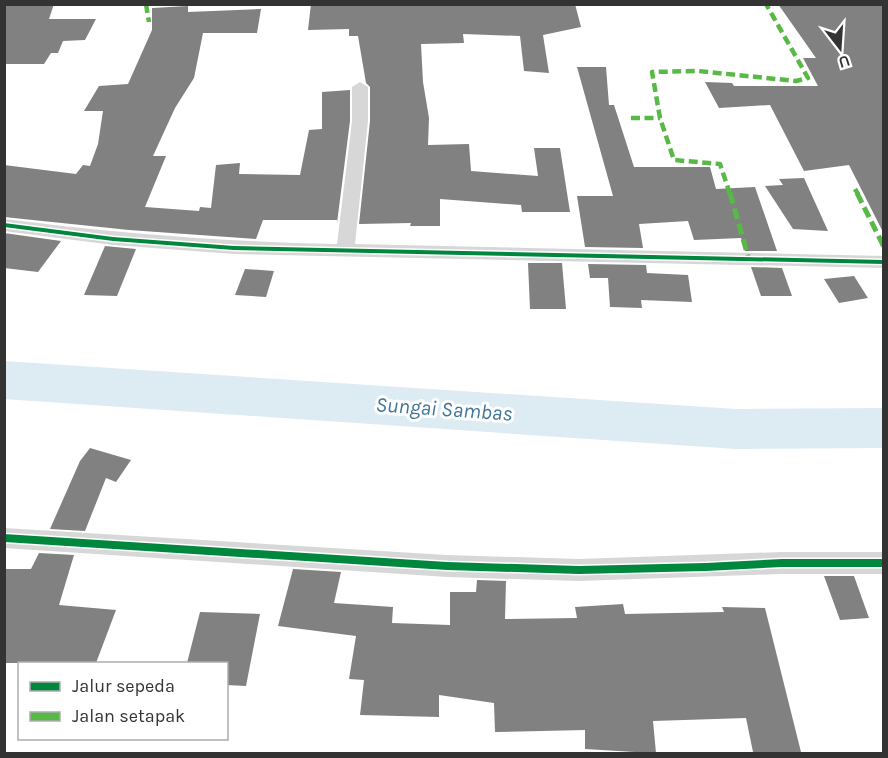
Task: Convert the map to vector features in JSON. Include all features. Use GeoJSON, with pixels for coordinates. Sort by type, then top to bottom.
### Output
{"type":"FeatureCollection","features":[{"type":"Feature","properties":{"kind":"street"},"geometry":{"type":"LineString","coordinates":[[345,250],[360,121],[360,87]]}},
{"type":"Feature","properties":{"kind":"street"},"geometry":{"type":"LineString","coordinates":[[4,225],[184,246],[884,262]]}},
{"type":"Feature","properties":{"kind":"street"},"geometry":{"type":"LineString","coordinates":[[4,538],[447,566],[579,570],[782,563],[882,568]]}},
{"type":"Feature","properties":{"kind":"building"},"geometry":{"type":"Polygon","coordinates":[[[4,4],[54,4],[49,19],[96,19],[85,40],[63,41],[58,53],[51,53],[44,64],[4,64],[4,4]]]}},
{"type":"Feature","properties":{"kind":"building"},"geometry":{"type":"Polygon","coordinates":[[[311,4],[575,4],[581,27],[543,35],[549,73],[524,71],[520,36],[463,34],[464,43],[421,44],[423,82],[429,118],[428,145],[469,144],[471,171],[538,176],[534,148],[560,148],[570,212],[522,212],[521,205],[440,199],[440,226],[410,226],[411,223],[359,224],[370,121],[370,87],[366,83],[358,36],[349,36],[349,29],[308,30],[311,4]]]}},
{"type":"Feature","properties":{"kind":"building"},"geometry":{"type":"Polygon","coordinates":[[[778,4],[884,4],[884,234],[849,165],[804,171],[770,105],[719,108],[705,82],[732,83],[734,86],[818,86],[803,58],[816,58],[778,4]]]}},
{"type":"Feature","properties":{"kind":"building"},"geometry":{"type":"Polygon","coordinates":[[[188,6],[188,12],[261,9],[257,33],[203,33],[194,78],[175,108],[153,156],[166,156],[145,207],[199,211],[200,207],[211,208],[216,165],[240,163],[239,174],[300,175],[309,130],[322,129],[322,92],[350,90],[350,121],[337,223],[337,220],[263,220],[256,239],[129,230],[4,217],[4,165],[76,174],[83,165],[90,166],[98,144],[103,111],[84,111],[99,86],[128,84],[152,30],[152,8],[188,6]]]}},
{"type":"Feature","properties":{"kind":"building"},"geometry":{"type":"Polygon","coordinates":[[[577,67],[606,67],[609,105],[614,105],[634,167],[710,167],[716,189],[755,187],[777,251],[745,251],[741,238],[694,240],[688,221],[639,224],[643,248],[585,247],[577,196],[613,196],[577,67]]]}},
{"type":"Feature","properties":{"kind":"building"},"geometry":{"type":"Polygon","coordinates":[[[804,178],[828,231],[793,229],[765,186],[783,185],[779,179],[804,178]]]}},
{"type":"Feature","properties":{"kind":"building"},"geometry":{"type":"Polygon","coordinates":[[[4,233],[61,241],[38,272],[4,268],[4,233]]]}},
{"type":"Feature","properties":{"kind":"building"},"geometry":{"type":"Polygon","coordinates":[[[105,246],[136,249],[117,296],[84,295],[105,246]]]}},
{"type":"Feature","properties":{"kind":"building"},"geometry":{"type":"Polygon","coordinates":[[[528,263],[562,263],[566,309],[530,309],[528,263]]]}},
{"type":"Feature","properties":{"kind":"building"},"geometry":{"type":"Polygon","coordinates":[[[588,264],[646,265],[647,273],[688,275],[692,302],[641,300],[642,308],[610,307],[608,278],[590,278],[588,264]]]}},
{"type":"Feature","properties":{"kind":"building"},"geometry":{"type":"Polygon","coordinates":[[[751,267],[782,268],[792,296],[761,296],[751,267]]]}},
{"type":"Feature","properties":{"kind":"building"},"geometry":{"type":"Polygon","coordinates":[[[245,269],[274,271],[266,297],[235,295],[245,269]]]}},
{"type":"Feature","properties":{"kind":"building"},"geometry":{"type":"Polygon","coordinates":[[[854,276],[868,298],[839,303],[824,279],[854,276]]]}},
{"type":"Feature","properties":{"kind":"building"},"geometry":{"type":"Polygon","coordinates":[[[90,448],[131,460],[116,482],[106,478],[85,531],[50,529],[80,461],[90,448]]]}},
{"type":"Feature","properties":{"kind":"building"},"geometry":{"type":"Polygon","coordinates":[[[39,553],[74,555],[59,605],[116,610],[96,662],[4,663],[4,569],[31,569],[39,553]]]}},
{"type":"Feature","properties":{"kind":"building"},"geometry":{"type":"Polygon","coordinates":[[[293,569],[341,572],[334,603],[393,607],[392,623],[450,625],[450,592],[476,592],[477,580],[506,581],[505,619],[577,618],[575,607],[623,604],[625,614],[724,612],[722,607],[765,608],[801,752],[753,752],[746,718],[653,721],[656,753],[651,753],[585,749],[585,730],[495,732],[494,703],[439,695],[439,717],[360,715],[364,680],[349,679],[356,636],[278,626],[293,569]]]}},
{"type":"Feature","properties":{"kind":"building"},"geometry":{"type":"Polygon","coordinates":[[[824,576],[854,576],[869,618],[840,620],[824,576]]]}},
{"type":"Feature","properties":{"kind":"building"},"geometry":{"type":"Polygon","coordinates":[[[200,612],[260,614],[246,686],[228,685],[228,662],[187,662],[200,612]]]}},
{"type":"Feature","properties":{"kind":"waterway","name":"Sungai Sambas"},"geometry":{"type":"LineString","coordinates":[[4,380],[736,429],[884,428]]}},
{"type":"Feature","properties":{"kind":"marked path"},"geometry":{"type":"LineString","coordinates":[[146,4],[149,22]]}},
{"type":"Feature","properties":{"kind":"marked path"},"geometry":{"type":"LineString","coordinates":[[749,260],[720,164],[674,160],[660,118],[652,72],[698,71],[796,81],[808,78],[766,4]]}},
{"type":"Feature","properties":{"kind":"marked path"},"geometry":{"type":"LineString","coordinates":[[631,118],[660,118]]}},
{"type":"Feature","properties":{"kind":"marked path"},"geometry":{"type":"LineString","coordinates":[[855,189],[884,247]]}},
{"type":"Feature","properties":{"kind":"cycle path"},"geometry":{"type":"LineString","coordinates":[[4,225],[113,239],[234,248],[884,262]]}},
{"type":"Feature","properties":{"kind":"cycle path"},"geometry":{"type":"LineString","coordinates":[[4,538],[447,566],[579,570],[782,563],[884,563]]}}]}
